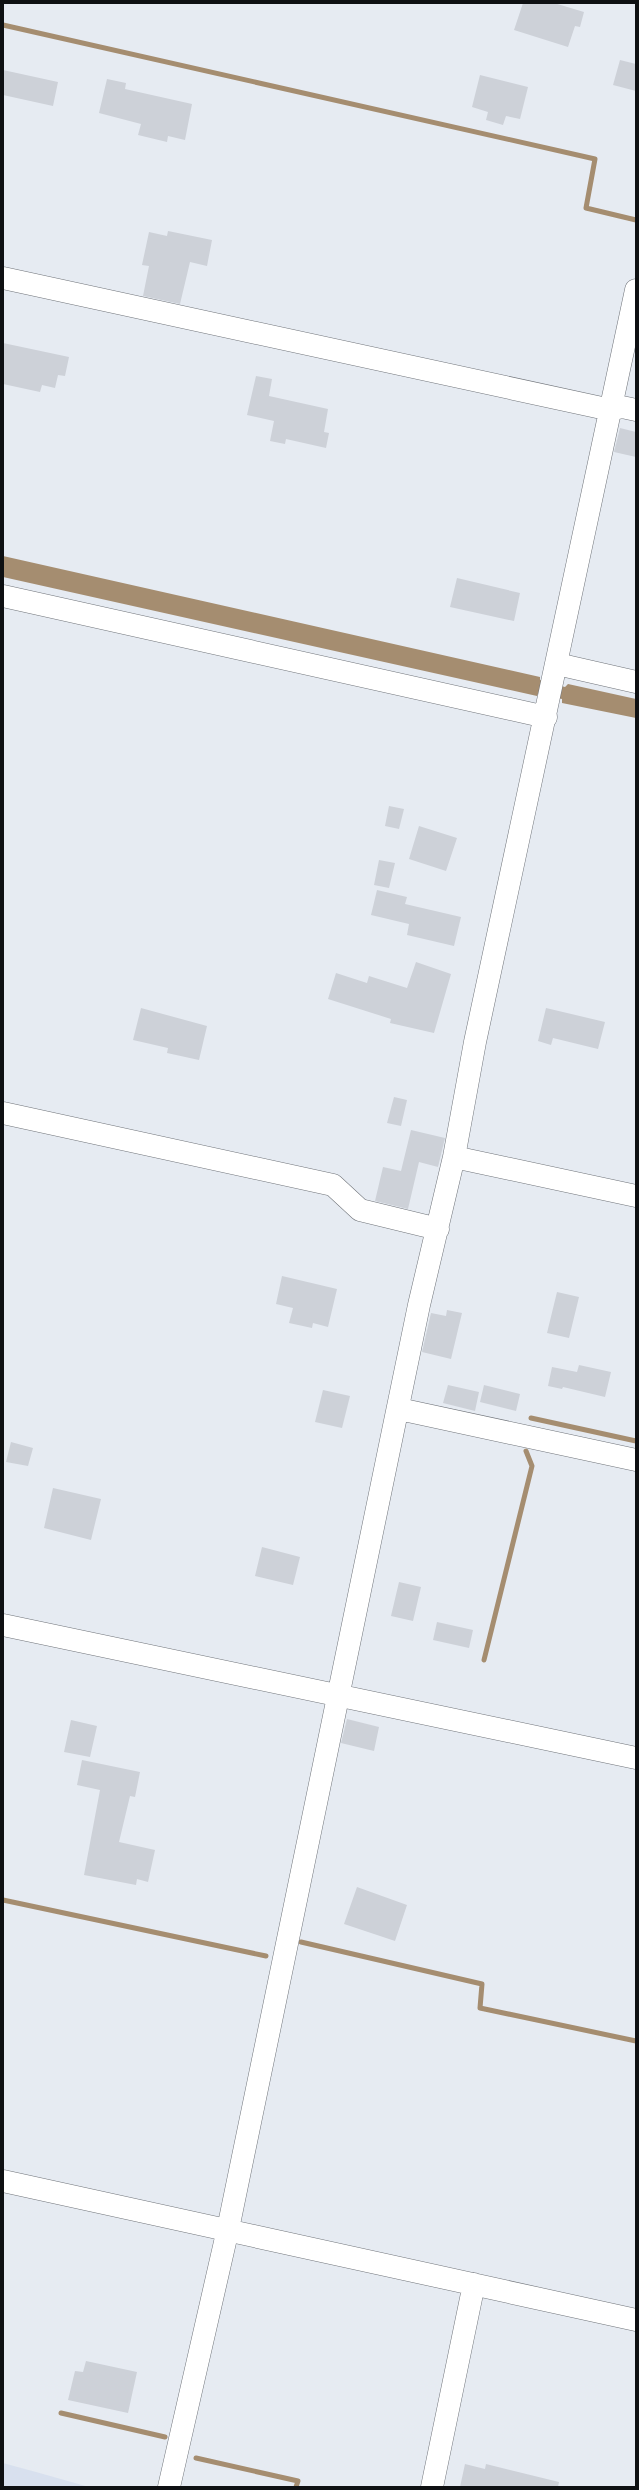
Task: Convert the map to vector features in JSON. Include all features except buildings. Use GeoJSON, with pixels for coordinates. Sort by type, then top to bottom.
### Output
{"type":"FeatureCollection","features":[{"type":"Feature","properties":{"kind":"street"},"geometry":{"type":"LineString","coordinates":[[3,278],[611,410],[622,407],[636,410]]}},
{"type":"Feature","properties":{"kind":"street"},"geometry":{"type":"LineString","coordinates":[[169,2487],[228,2229],[399,1409],[419,1305],[454,1157],[475,1042],[556,672],[636,290]]}},
{"type":"Feature","properties":{"kind":"street"},"geometry":{"type":"LineString","coordinates":[[3,596],[548,709]]}},
{"type":"Feature","properties":{"kind":"street"},"geometry":{"type":"LineString","coordinates":[[556,672],[636,682]]}},
{"type":"Feature","properties":{"kind":"street"},"geometry":{"type":"LineString","coordinates":[[3,1114],[333,1185],[360,1210],[438,1229]]}},
{"type":"Feature","properties":{"kind":"street"},"geometry":{"type":"LineString","coordinates":[[454,1157],[636,1196]]}},
{"type":"Feature","properties":{"kind":"street"},"geometry":{"type":"LineString","coordinates":[[399,1409],[636,1460]]}},
{"type":"Feature","properties":{"kind":"street"},"geometry":{"type":"LineString","coordinates":[[3,1625],[636,1758]]}},
{"type":"Feature","properties":{"kind":"street"},"geometry":{"type":"LineString","coordinates":[[3,2181],[228,2229],[636,2320]]}},
{"type":"Feature","properties":{"kind":"street"},"geometry":{"type":"LineString","coordinates":[[432,2487],[474,2284]]}},
{"type":"Feature","properties":{"kind":"shaded area"},"geometry":{"type":"Polygon","coordinates":[[[3,556],[540,677],[540,680],[565,687],[568,684],[636,699],[636,718],[562,703],[562,699],[538,694],[537,696],[3,577],[3,556]]]}},
{"type":"Feature","properties":{"kind":"shaded area"},"geometry":{"type":"Polygon","coordinates":[[[3,2463],[36,2472],[89,2487],[3,2487],[3,2463]]]}},
{"type":"Feature","properties":{"kind":"waterway"},"geometry":{"type":"LineString","coordinates":[[3,25],[595,159],[586,208],[636,220]]}},
{"type":"Feature","properties":{"kind":"waterway"},"geometry":{"type":"LineString","coordinates":[[531,1418],[636,1441]]}},
{"type":"Feature","properties":{"kind":"waterway"},"geometry":{"type":"LineString","coordinates":[[484,1660],[532,1466],[526,1451]]}},
{"type":"Feature","properties":{"kind":"waterway"},"geometry":{"type":"LineString","coordinates":[[3,1900],[266,1956]]}},
{"type":"Feature","properties":{"kind":"waterway"},"geometry":{"type":"LineString","coordinates":[[301,1942],[482,1984],[480,2008],[636,2041]]}},
{"type":"Feature","properties":{"kind":"waterway"},"geometry":{"type":"LineString","coordinates":[[61,2413],[165,2437]]}},
{"type":"Feature","properties":{"kind":"waterway"},"geometry":{"type":"LineString","coordinates":[[196,2458],[298,2481],[296,2487]]}}]}
